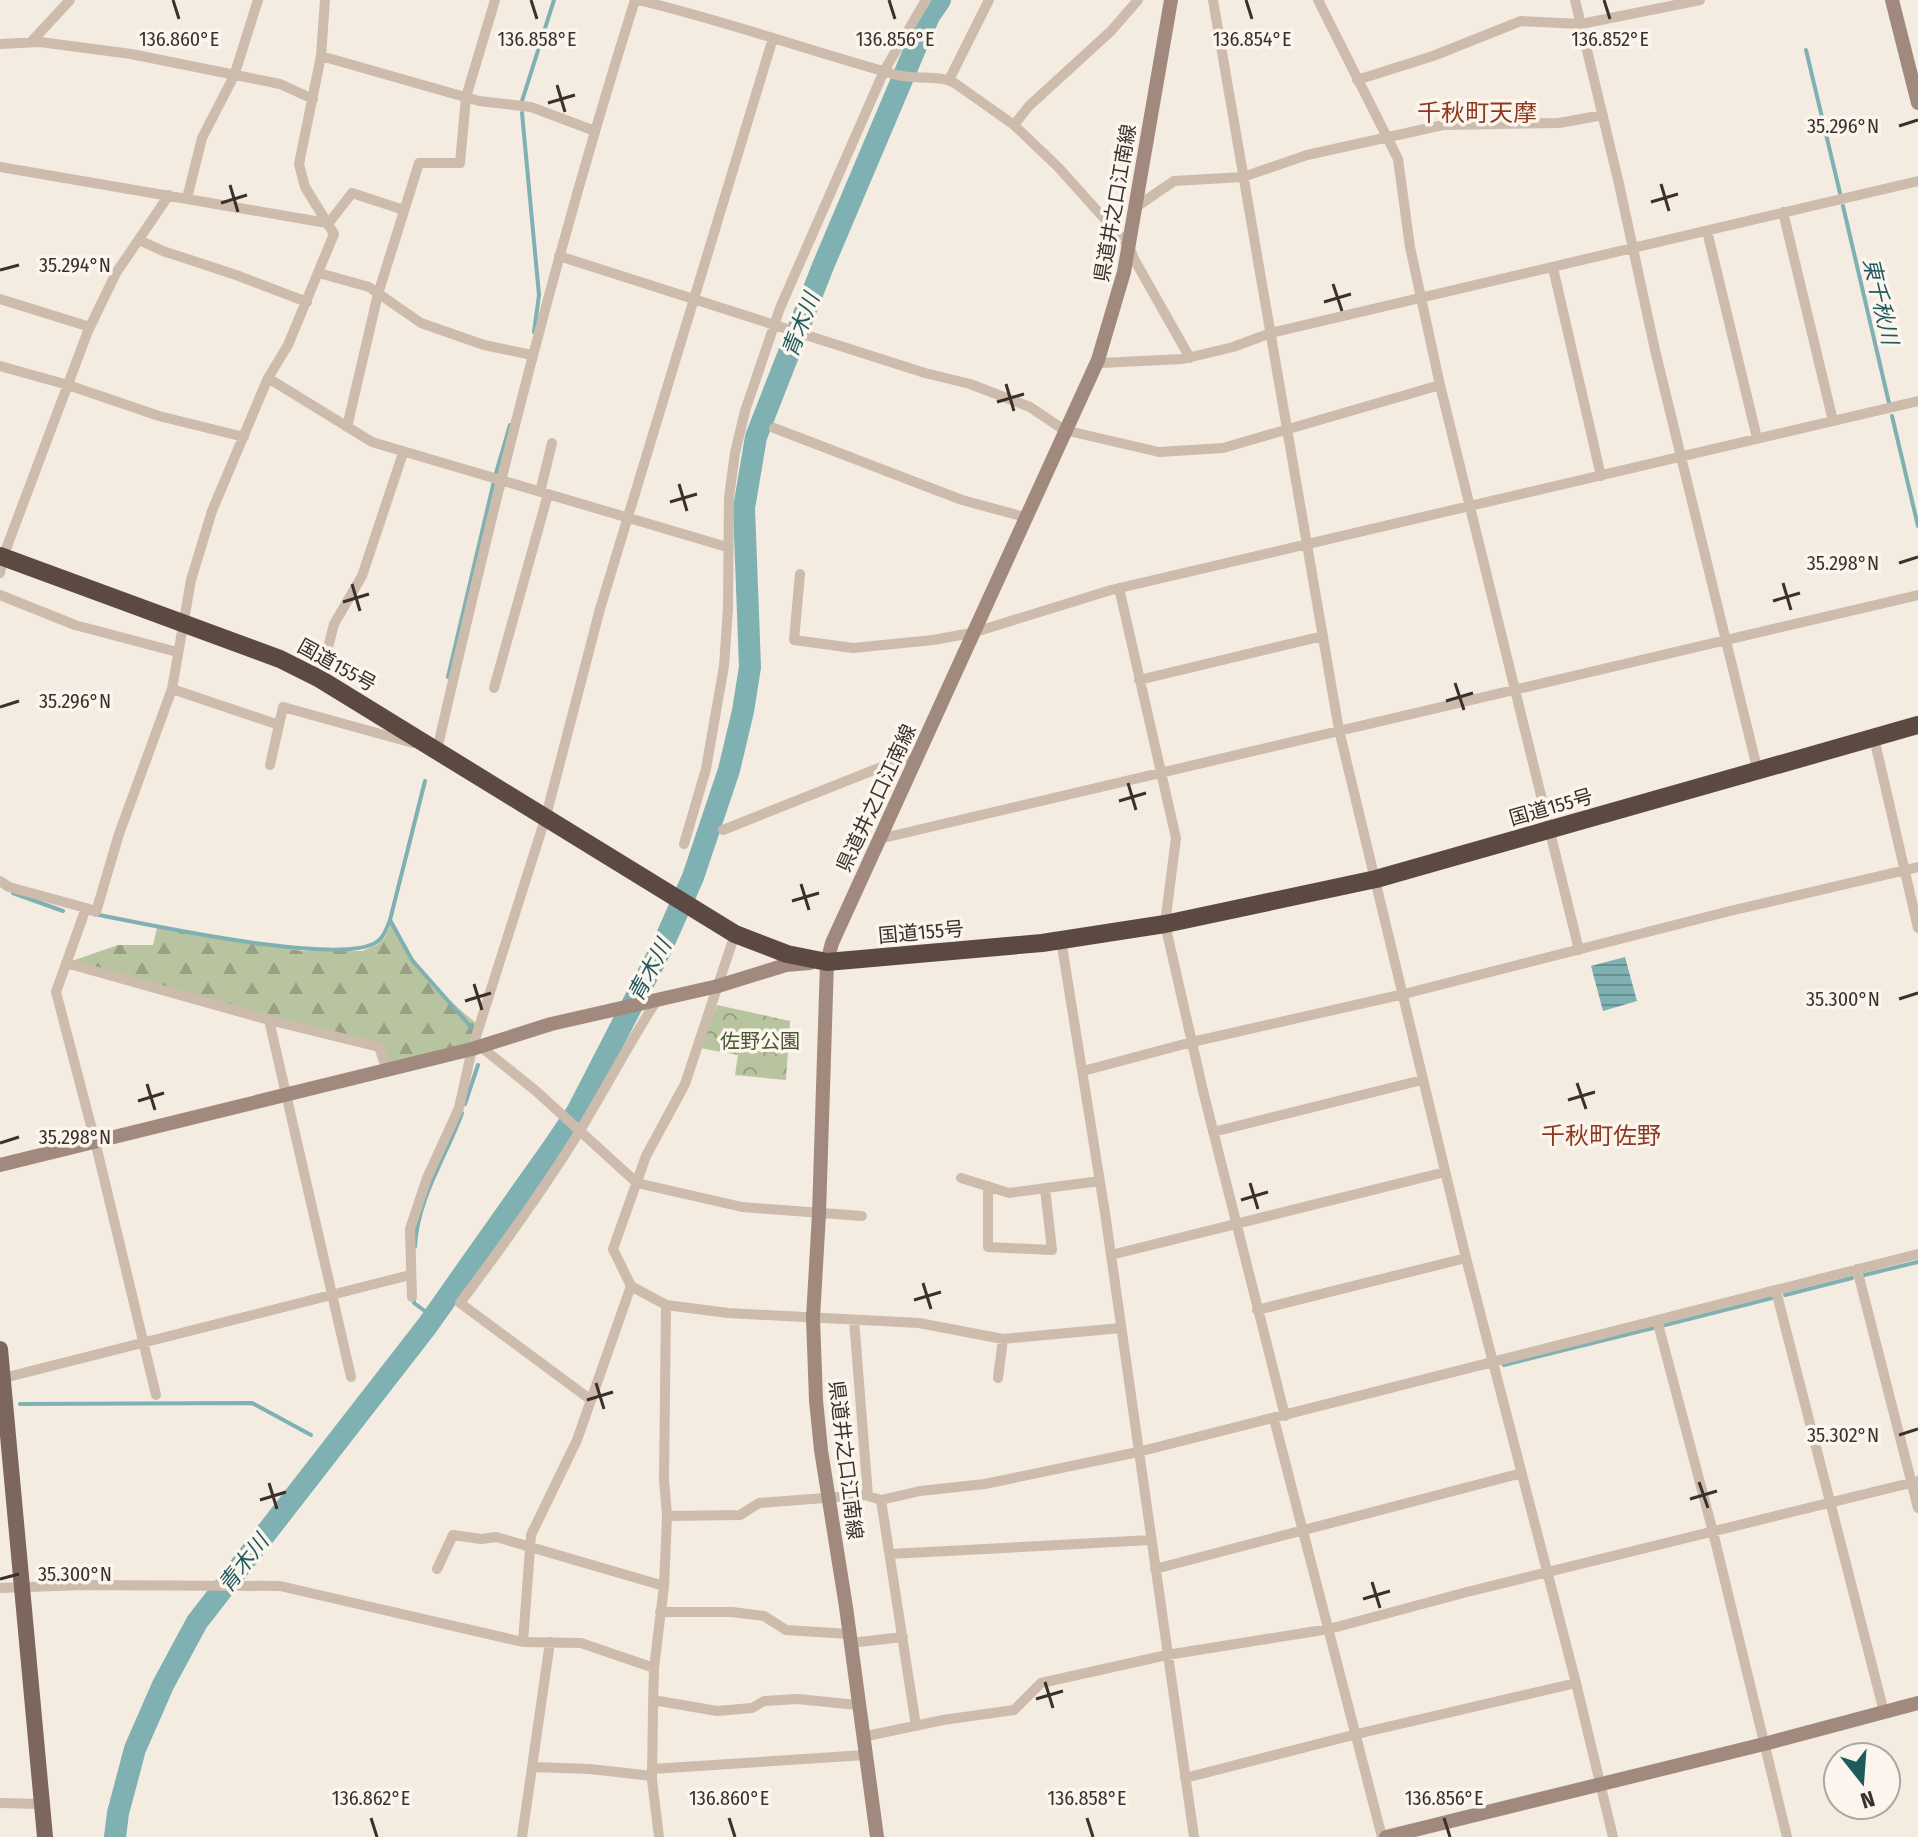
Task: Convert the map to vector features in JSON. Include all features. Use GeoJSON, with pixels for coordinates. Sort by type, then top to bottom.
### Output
{"type":"FeatureCollection","features":[{"type":"Feature","properties":{"kind":"highway","name":"国道155号"},"geometry":{"type":"LineString","coordinates":[[1,562],[256,649],[320,679],[735,934],[787,954],[827,962],[1061,940],[1165,924],[1376,879],[1918,725]]}},
{"type":"Feature","properties":{"kind":"main road","name":"県道井之口江南線"},"geometry":{"type":"LineString","coordinates":[[877,1837],[816,1400],[813,1318],[827,962],[832,943],[1098,360],[1115,308],[1129,246],[1171,0]]}},
{"type":"Feature","properties":{"kind":"main road"},"geometry":{"type":"LineString","coordinates":[[1892,0],[1918,103]]}},
{"type":"Feature","properties":{"kind":"main road"},"geometry":{"type":"LineString","coordinates":[[0,1165],[476,1048],[551,1024],[718,986],[786,965],[827,962]]}},
{"type":"Feature","properties":{"kind":"main road"},"geometry":{"type":"LineString","coordinates":[[0,1349],[45,1837]]}},
{"type":"Feature","properties":{"kind":"main road"},"geometry":{"type":"LineString","coordinates":[[1384,1837],[1918,1703]]}},
{"type":"Feature","properties":{"kind":"street"},"geometry":{"type":"LineString","coordinates":[[31,42],[70,0]]}},
{"type":"Feature","properties":{"kind":"street"},"geometry":{"type":"LineString","coordinates":[[187,198],[202,138],[234,76],[258,0]]}},
{"type":"Feature","properties":{"kind":"street"},"geometry":{"type":"LineString","coordinates":[[0,881],[9,887],[96,912],[119,834],[172,689],[191,580],[212,511],[268,378],[288,345],[307,302],[334,234],[305,187],[299,164],[321,56],[325,0]]}},
{"type":"Feature","properties":{"kind":"street"},"geometry":{"type":"LineString","coordinates":[[347,427],[378,294],[419,163],[460,163],[466,97],[495,0]]}},
{"type":"Feature","properties":{"kind":"street"},"geometry":{"type":"LineString","coordinates":[[270,765],[283,707],[437,750],[532,355],[595,131],[636,0],[911,79],[949,80],[1014,125],[1058,167],[1129,246],[1190,358]]}},
{"type":"Feature","properties":{"kind":"street"},"geometry":{"type":"LineString","coordinates":[[684,844],[706,769],[724,666],[728,609],[727,547],[735,453],[745,411],[775,324],[884,71],[926,0]]}},
{"type":"Feature","properties":{"kind":"street"},"geometry":{"type":"LineString","coordinates":[[949,80],[989,0]]}},
{"type":"Feature","properties":{"kind":"street"},"geometry":{"type":"LineString","coordinates":[[1014,125],[1029,106],[1111,31],[1138,0]]}},
{"type":"Feature","properties":{"kind":"street"},"geometry":{"type":"LineString","coordinates":[[1213,0],[1339,730],[1466,1258],[1495,1362],[1613,1837]]}},
{"type":"Feature","properties":{"kind":"street"},"geometry":{"type":"LineString","coordinates":[[1318,0],[1398,159],[1410,247],[1440,385],[1579,950]]}},
{"type":"Feature","properties":{"kind":"street"},"geometry":{"type":"LineString","coordinates":[[1575,0],[1758,772]]}},
{"type":"Feature","properties":{"kind":"street"},"geometry":{"type":"LineString","coordinates":[[1357,80],[1433,56],[1521,21],[1581,24],[1700,0]]}},
{"type":"Feature","properties":{"kind":"street"},"geometry":{"type":"LineString","coordinates":[[412,1297],[410,1229],[427,1178],[459,1108],[546,816],[627,516],[773,38]]}},
{"type":"Feature","properties":{"kind":"street"},"geometry":{"type":"LineString","coordinates":[[0,44],[31,42],[131,54],[280,84],[313,99]]}},
{"type":"Feature","properties":{"kind":"street"},"geometry":{"type":"LineString","coordinates":[[321,56],[466,97],[531,107],[595,131]]}},
{"type":"Feature","properties":{"kind":"street"},"geometry":{"type":"LineString","coordinates":[[1136,207],[1174,181],[1243,177],[1307,155],[1443,125],[1559,123],[1603,115]]}},
{"type":"Feature","properties":{"kind":"street"},"geometry":{"type":"LineString","coordinates":[[0,167],[328,224]]}},
{"type":"Feature","properties":{"kind":"street"},"geometry":{"type":"LineString","coordinates":[[1098,360],[1101,363],[1190,358],[1271,333],[1918,181]]}},
{"type":"Feature","properties":{"kind":"street"},"geometry":{"type":"LineString","coordinates":[[328,224],[352,193],[404,210]]}},
{"type":"Feature","properties":{"kind":"street"},"geometry":{"type":"LineString","coordinates":[[1,562],[90,327],[116,273],[169,195]]}},
{"type":"Feature","properties":{"kind":"street"},"geometry":{"type":"LineString","coordinates":[[1783,212],[1833,421]]}},
{"type":"Feature","properties":{"kind":"street"},"geometry":{"type":"LineString","coordinates":[[1707,231],[1757,438]]}},
{"type":"Feature","properties":{"kind":"street"},"geometry":{"type":"LineString","coordinates":[[139,240],[307,302]]}},
{"type":"Feature","properties":{"kind":"street"},"geometry":{"type":"LineString","coordinates":[[559,256],[925,373],[970,384],[1030,407],[1064,430],[1159,452],[1223,448],[1440,385]]}},
{"type":"Feature","properties":{"kind":"street"},"geometry":{"type":"LineString","coordinates":[[1553,268],[1601,476]]}},
{"type":"Feature","properties":{"kind":"street"},"geometry":{"type":"LineString","coordinates":[[319,273],[369,287],[421,323],[484,345],[532,355]]}},
{"type":"Feature","properties":{"kind":"street"},"geometry":{"type":"LineString","coordinates":[[0,299],[90,327]]}},
{"type":"Feature","properties":{"kind":"street"},"geometry":{"type":"LineString","coordinates":[[0,366],[159,416],[244,437]]}},
{"type":"Feature","properties":{"kind":"street"},"geometry":{"type":"LineString","coordinates":[[268,378],[372,442],[727,547]]}},
{"type":"Feature","properties":{"kind":"street"},"geometry":{"type":"LineString","coordinates":[[800,574],[794,640],[853,648],[933,640],[972,633],[1119,588],[1918,401]]}},
{"type":"Feature","properties":{"kind":"street"},"geometry":{"type":"LineString","coordinates":[[774,428],[962,500],[1025,517]]}},
{"type":"Feature","properties":{"kind":"street"},"geometry":{"type":"LineString","coordinates":[[494,688],[544,493],[552,443]]}},
{"type":"Feature","properties":{"kind":"street"},"geometry":{"type":"LineString","coordinates":[[320,679],[334,624],[362,576],[403,453]]}},
{"type":"Feature","properties":{"kind":"street"},"geometry":{"type":"LineString","coordinates":[[1119,588],[1176,838],[1165,924],[1257,1310],[1304,1530],[1384,1837]]}},
{"type":"Feature","properties":{"kind":"street"},"geometry":{"type":"LineString","coordinates":[[0,595],[75,625],[177,652]]}},
{"type":"Feature","properties":{"kind":"street"},"geometry":{"type":"LineString","coordinates":[[879,839],[1918,595]]}},
{"type":"Feature","properties":{"kind":"street"},"geometry":{"type":"LineString","coordinates":[[1139,680],[1323,636]]}},
{"type":"Feature","properties":{"kind":"street"},"geometry":{"type":"LineString","coordinates":[[172,689],[279,725]]}},
{"type":"Feature","properties":{"kind":"street"},"geometry":{"type":"LineString","coordinates":[[1874,738],[1918,928]]}},
{"type":"Feature","properties":{"kind":"street"},"geometry":{"type":"LineString","coordinates":[[723,830],[904,758],[915,759]]}},
{"type":"Feature","properties":{"kind":"street"},"geometry":{"type":"LineString","coordinates":[[1083,1071],[1918,867]]}},
{"type":"Feature","properties":{"kind":"street"},"geometry":{"type":"LineString","coordinates":[[86,908],[56,992],[156,1395]]}},
{"type":"Feature","properties":{"kind":"street"},"geometry":{"type":"LineString","coordinates":[[735,934],[685,1084],[646,1156],[613,1249],[631,1286],[666,1305],[728,1313],[919,1323],[1003,1339],[1121,1328]]}},
{"type":"Feature","properties":{"kind":"street"},"geometry":{"type":"LineString","coordinates":[[1061,940],[1111,1255],[1194,1837]]}},
{"type":"Feature","properties":{"kind":"street"},"geometry":{"type":"LineString","coordinates":[[66,963],[269,1020],[379,1047],[387,1070]]}},
{"type":"Feature","properties":{"kind":"street"},"geometry":{"type":"LineString","coordinates":[[591,1400],[460,1303],[527,1213],[580,1131],[654,1001]]}},
{"type":"Feature","properties":{"kind":"street"},"geometry":{"type":"LineString","coordinates":[[269,1020],[351,1377]]}},
{"type":"Feature","properties":{"kind":"street"},"geometry":{"type":"LineString","coordinates":[[476,1048],[536,1091],[637,1183],[742,1207],[862,1216]]}},
{"type":"Feature","properties":{"kind":"street"},"geometry":{"type":"LineString","coordinates":[[1213,1132],[1422,1080]]}},
{"type":"Feature","properties":{"kind":"street"},"geometry":{"type":"LineString","coordinates":[[1111,1255],[1445,1172]]}},
{"type":"Feature","properties":{"kind":"street"},"geometry":{"type":"LineString","coordinates":[[961,1178],[1009,1193],[1100,1181]]}},
{"type":"Feature","properties":{"kind":"street"},"geometry":{"type":"LineString","coordinates":[[988,1186],[988,1247],[1052,1250],[1045,1189]]}},
{"type":"Feature","properties":{"kind":"street"},"geometry":{"type":"LineString","coordinates":[[667,1516],[740,1515],[759,1503],[868,1496],[881,1500],[920,1491],[985,1484],[1138,1452],[1918,1254]]}},
{"type":"Feature","properties":{"kind":"street"},"geometry":{"type":"LineString","coordinates":[[1257,1310],[1466,1258]]}},
{"type":"Feature","properties":{"kind":"street"},"geometry":{"type":"LineString","coordinates":[[1857,1269],[1915,1482],[1918,1508]]}},
{"type":"Feature","properties":{"kind":"street"},"geometry":{"type":"LineString","coordinates":[[2,1378],[410,1275]]}},
{"type":"Feature","properties":{"kind":"street"},"geometry":{"type":"LineString","coordinates":[[523,1642],[531,1535],[577,1440],[631,1286]]}},
{"type":"Feature","properties":{"kind":"street"},"geometry":{"type":"LineString","coordinates":[[1776,1291],[1884,1712]]}},
{"type":"Feature","properties":{"kind":"street"},"geometry":{"type":"LineString","coordinates":[[659,1837],[652,1773],[654,1668],[664,1586],[667,1516],[664,1479],[666,1305]]}},
{"type":"Feature","properties":{"kind":"street"},"geometry":{"type":"LineString","coordinates":[[854,1320],[868,1496]]}},
{"type":"Feature","properties":{"kind":"street"},"geometry":{"type":"LineString","coordinates":[[1657,1320],[1713,1532],[1787,1837]]}},
{"type":"Feature","properties":{"kind":"street"},"geometry":{"type":"LineString","coordinates":[[998,1378],[1003,1339]]}},
{"type":"Feature","properties":{"kind":"street"},"geometry":{"type":"LineString","coordinates":[[1155,1569],[1522,1473]]}},
{"type":"Feature","properties":{"kind":"street"},"geometry":{"type":"LineString","coordinates":[[862,1737],[1014,1710],[1041,1683],[1167,1655],[1329,1629],[1915,1482]]}},
{"type":"Feature","properties":{"kind":"street"},"geometry":{"type":"LineString","coordinates":[[881,1500],[916,1726]]}},
{"type":"Feature","properties":{"kind":"street"},"geometry":{"type":"LineString","coordinates":[[437,1569],[453,1535],[481,1539],[496,1537],[664,1586]]}},
{"type":"Feature","properties":{"kind":"street"},"geometry":{"type":"LineString","coordinates":[[890,1554],[1151,1540]]}},
{"type":"Feature","properties":{"kind":"street"},"geometry":{"type":"LineString","coordinates":[[0,1588],[83,1585],[280,1586],[523,1642],[581,1643],[654,1668]]}},
{"type":"Feature","properties":{"kind":"street"},"geometry":{"type":"LineString","coordinates":[[660,1612],[732,1612],[764,1616],[786,1630],[850,1639],[903,1637]]}},
{"type":"Feature","properties":{"kind":"street"},"geometry":{"type":"LineString","coordinates":[[522,1837],[550,1642]]}},
{"type":"Feature","properties":{"kind":"street"},"geometry":{"type":"LineString","coordinates":[[1185,1778],[1576,1683]]}},
{"type":"Feature","properties":{"kind":"street"},"geometry":{"type":"LineString","coordinates":[[653,1700],[717,1711],[752,1708],[764,1701],[798,1699],[857,1705]]}},
{"type":"Feature","properties":{"kind":"street"},"geometry":{"type":"LineString","coordinates":[[532,1767],[652,1773],[865,1755]]}},
{"type":"Feature","properties":{"kind":"street"},"geometry":{"type":"LineString","coordinates":[[0,1803],[41,1804]]}},
{"type":"Feature","properties":{"kind":"green space"},"geometry":{"type":"Polygon","coordinates":[[[392,922],[408,951],[428,977],[476,1023],[480,1046],[387,1070],[379,1047],[66,963],[118,945],[153,945],[157,928],[302,951],[362,951],[377,945],[392,922]]]}},
{"type":"Feature","properties":{"kind":"green space","name":"佐野公園"},"geometry":{"type":"Polygon","coordinates":[[[717,1005],[790,1021],[786,1080],[735,1075],[738,1055],[700,1048],[717,1005]]]}},
{"type":"Feature","properties":{"kind":"water"},"geometry":{"type":"Polygon","coordinates":[[[1625,957],[1637,1001],[1603,1011],[1591,966],[1625,957]]]}},
{"type":"Feature","properties":{"kind":"waterway"},"geometry":{"type":"LineString","coordinates":[[522,101],[554,0]]}},
{"type":"Feature","properties":{"kind":"waterway","name":"青木川"},"geometry":{"type":"LineString","coordinates":[[115,1837],[135,1749],[163,1685],[197,1622],[427,1326],[554,1146],[577,1112],[662,947],[693,877],[729,770],[743,711],[750,667],[744,508],[756,437],[823,266],[929,16],[940,0]]}},
{"type":"Feature","properties":{"kind":"waterway","name":"東千秋川"},"geometry":{"type":"LineString","coordinates":[[1806,50],[1840,193]]}},
{"type":"Feature","properties":{"kind":"waterway"},"geometry":{"type":"LineString","coordinates":[[522,113],[539,295],[534,332]]}},
{"type":"Feature","properties":{"kind":"waterway","name":"東千秋川"},"geometry":{"type":"LineString","coordinates":[[1843,206],[1889,403]]}},
{"type":"Feature","properties":{"kind":"waterway","name":"東千秋川"},"geometry":{"type":"LineString","coordinates":[[1892,416],[1918,526]]}},
{"type":"Feature","properties":{"kind":"waterway"},"geometry":{"type":"LineString","coordinates":[[496,473],[510,425]]}},
{"type":"Feature","properties":{"kind":"waterway"},"geometry":{"type":"LineString","coordinates":[[448,677],[494,481]]}},
{"type":"Feature","properties":{"kind":"waterway"},"geometry":{"type":"LineString","coordinates":[[425,781],[390,920],[412,960],[471,1027]]}},
{"type":"Feature","properties":{"kind":"waterway"},"geometry":{"type":"LineString","coordinates":[[13,893],[63,911]]}},
{"type":"Feature","properties":{"kind":"waterway"},"geometry":{"type":"LineString","coordinates":[[99,915],[244,942],[328,950],[359,948],[378,941],[390,920]]}},
{"type":"Feature","properties":{"kind":"waterway"},"geometry":{"type":"LineString","coordinates":[[465,1104],[478,1065]]}},
{"type":"Feature","properties":{"kind":"waterway"},"geometry":{"type":"LineString","coordinates":[[415,1247],[421,1212],[462,1113]]}},
{"type":"Feature","properties":{"kind":"waterway"},"geometry":{"type":"LineString","coordinates":[[1864,1275],[1918,1262]]}},
{"type":"Feature","properties":{"kind":"waterway"},"geometry":{"type":"LineString","coordinates":[[1785,1295],[1852,1278]]}},
{"type":"Feature","properties":{"kind":"waterway"},"geometry":{"type":"LineString","coordinates":[[1665,1325],[1772,1298]]}},
{"type":"Feature","properties":{"kind":"waterway"},"geometry":{"type":"LineString","coordinates":[[414,1300],[433,1317]]}},
{"type":"Feature","properties":{"kind":"waterway"},"geometry":{"type":"LineString","coordinates":[[1504,1365],[1653,1328]]}},
{"type":"Feature","properties":{"kind":"waterway"},"geometry":{"type":"LineString","coordinates":[[20,1404],[252,1403],[311,1435]]}},
{"type":"Feature","properties":{"kind":"district","name":"千秋町天摩"},"geometry":{"type":"Point","coordinates":[1477,113]}},
{"type":"Feature","properties":{"kind":"district","name":"千秋町佐野"},"geometry":{"type":"Point","coordinates":[1601,1136]}}]}
